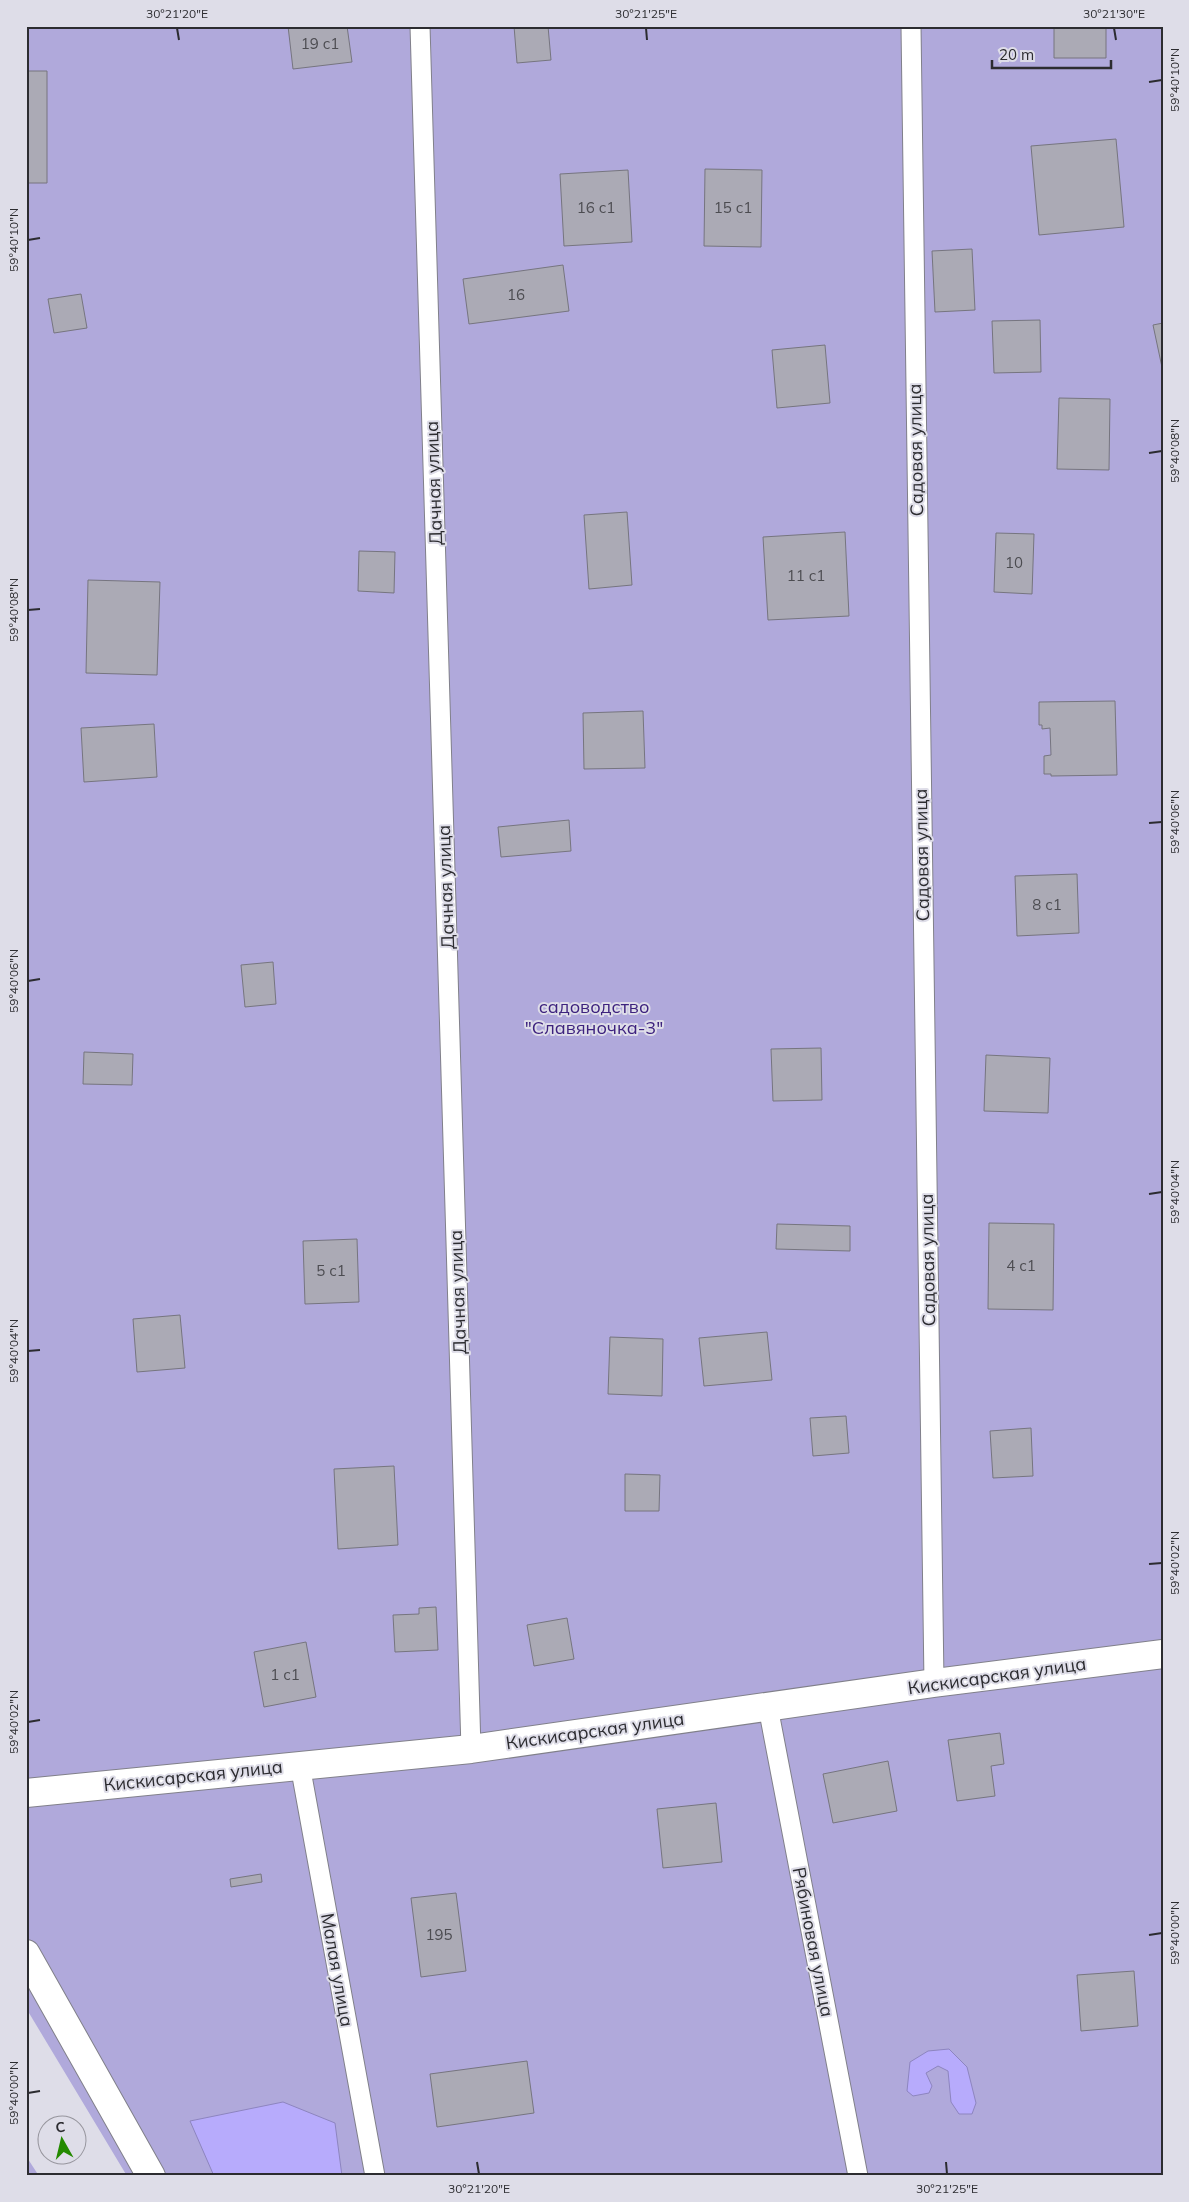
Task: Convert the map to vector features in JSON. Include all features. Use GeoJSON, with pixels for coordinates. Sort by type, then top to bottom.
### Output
{"type":"FeatureCollection","features":[{"type":"Feature","properties":{"kind":"street","name":"Кискисарская улица"},"geometry":{"type":"LineString","coordinates":[[26,1793],[471,1748],[934,1683],[1163,1654]]}},
{"type":"Feature","properties":{"kind":"street"},"geometry":{"type":"LineString","coordinates":[[26,1954],[151,2176]]}},
{"type":"Feature","properties":{"kind":"lane","name":"Дачная улица"},"geometry":{"type":"LineString","coordinates":[[420,26],[471,1748]]}},
{"type":"Feature","properties":{"kind":"lane","name":"Садовая улица"},"geometry":{"type":"LineString","coordinates":[[910,26],[934,1683]]}},
{"type":"Feature","properties":{"kind":"lane","name":"Рябиновая улица"},"geometry":{"type":"LineString","coordinates":[[768,1707],[858,2176]]}},
{"type":"Feature","properties":{"kind":"lane","name":"Малая улица"},"geometry":{"type":"LineString","coordinates":[[300,1765],[375,2176]]}},
{"type":"Feature","properties":{"kind":"green space","name":"садоводство \"Славяночка-3\""},"geometry":{"type":"Polygon","coordinates":[[[26,26],[1163,26],[1163,2176],[127,2176],[26,2008],[26,26]]]}},
{"type":"Feature","properties":{"kind":"green space"},"geometry":{"type":"Polygon","coordinates":[[[26,2156],[39,2176],[26,2176],[26,2156]]]}},
{"type":"Feature","properties":{"kind":"shaded area"},"geometry":{"type":"Polygon","coordinates":[[[949,2049],[967,2067],[976,2103],[972,2114],[959,2114],[951,2102],[948,2071],[938,2066],[926,2073],[932,2086],[929,2093],[913,2096],[907,2091],[910,2062],[928,2051],[949,2049]]]}},
{"type":"Feature","properties":{"kind":"shaded area"},"geometry":{"type":"Polygon","coordinates":[[[283,2102],[335,2123],[342,2176],[214,2176],[190,2121],[283,2102]]]}},
{"type":"Feature","properties":{"kind":"building"},"geometry":{"type":"Polygon","coordinates":[[[288,26],[347,26],[352,62],[293,69],[288,26]]]}},
{"type":"Feature","properties":{"kind":"building"},"geometry":{"type":"Polygon","coordinates":[[[514,26],[548,26],[551,60],[517,63],[514,26]]]}},
{"type":"Feature","properties":{"kind":"building"},"geometry":{"type":"Polygon","coordinates":[[[1054,26],[1106,26],[1106,58],[1054,58],[1054,26]]]}},
{"type":"Feature","properties":{"kind":"building"},"geometry":{"type":"Polygon","coordinates":[[[26,71],[47,71],[47,183],[26,183],[26,71]]]}},
{"type":"Feature","properties":{"kind":"building"},"geometry":{"type":"Polygon","coordinates":[[[1116,139],[1124,227],[1039,235],[1031,146],[1116,139]]]}},
{"type":"Feature","properties":{"kind":"building"},"geometry":{"type":"Polygon","coordinates":[[[705,169],[762,170],[761,247],[704,246],[705,169]]]}},
{"type":"Feature","properties":{"kind":"building"},"geometry":{"type":"Polygon","coordinates":[[[628,170],[632,242],[564,246],[560,174],[628,170]]]}},
{"type":"Feature","properties":{"kind":"building"},"geometry":{"type":"Polygon","coordinates":[[[972,249],[975,310],[935,312],[932,251],[972,249]]]}},
{"type":"Feature","properties":{"kind":"building"},"geometry":{"type":"Polygon","coordinates":[[[563,265],[569,311],[469,324],[463,279],[563,265]]]}},
{"type":"Feature","properties":{"kind":"building"},"geometry":{"type":"Polygon","coordinates":[[[81,294],[87,328],[54,333],[48,299],[81,294]]]}},
{"type":"Feature","properties":{"kind":"building"},"geometry":{"type":"Polygon","coordinates":[[[1040,320],[1041,372],[994,373],[992,321],[1040,320]]]}},
{"type":"Feature","properties":{"kind":"building"},"geometry":{"type":"Polygon","coordinates":[[[1163,323],[1163,372],[1153,325],[1163,323]]]}},
{"type":"Feature","properties":{"kind":"building"},"geometry":{"type":"Polygon","coordinates":[[[825,345],[830,403],[777,408],[772,350],[825,345]]]}},
{"type":"Feature","properties":{"kind":"building"},"geometry":{"type":"Polygon","coordinates":[[[1059,398],[1110,399],[1109,470],[1057,469],[1059,398]]]}},
{"type":"Feature","properties":{"kind":"building"},"geometry":{"type":"Polygon","coordinates":[[[627,512],[632,585],[589,589],[584,515],[627,512]]]}},
{"type":"Feature","properties":{"kind":"building"},"geometry":{"type":"Polygon","coordinates":[[[845,532],[849,616],[768,620],[763,537],[845,532]]]}},
{"type":"Feature","properties":{"kind":"building"},"geometry":{"type":"Polygon","coordinates":[[[996,533],[1034,534],[1032,594],[994,592],[996,533]]]}},
{"type":"Feature","properties":{"kind":"building"},"geometry":{"type":"Polygon","coordinates":[[[359,551],[395,552],[394,593],[358,591],[359,551]]]}},
{"type":"Feature","properties":{"kind":"building"},"geometry":{"type":"Polygon","coordinates":[[[88,580],[160,582],[157,675],[86,673],[88,580]]]}},
{"type":"Feature","properties":{"kind":"building"},"geometry":{"type":"Polygon","coordinates":[[[1115,701],[1117,775],[1051,776],[1051,774],[1044,774],[1044,756],[1051,755],[1050,728],[1042,729],[1042,725],[1039,725],[1039,702],[1115,701]]]}},
{"type":"Feature","properties":{"kind":"building"},"geometry":{"type":"Polygon","coordinates":[[[643,711],[645,768],[584,769],[583,713],[643,711]]]}},
{"type":"Feature","properties":{"kind":"building"},"geometry":{"type":"Polygon","coordinates":[[[154,724],[157,777],[84,782],[81,728],[154,724]]]}},
{"type":"Feature","properties":{"kind":"building"},"geometry":{"type":"Polygon","coordinates":[[[569,820],[571,851],[501,857],[498,827],[569,820]]]}},
{"type":"Feature","properties":{"kind":"building"},"geometry":{"type":"Polygon","coordinates":[[[1077,874],[1079,933],[1017,936],[1015,876],[1077,874]]]}},
{"type":"Feature","properties":{"kind":"building"},"geometry":{"type":"Polygon","coordinates":[[[273,962],[276,1004],[245,1007],[241,965],[273,962]]]}},
{"type":"Feature","properties":{"kind":"building"},"geometry":{"type":"Polygon","coordinates":[[[821,1048],[822,1100],[773,1101],[771,1049],[821,1048]]]}},
{"type":"Feature","properties":{"kind":"building"},"geometry":{"type":"Polygon","coordinates":[[[84,1052],[133,1054],[132,1085],[83,1084],[84,1052]]]}},
{"type":"Feature","properties":{"kind":"building"},"geometry":{"type":"Polygon","coordinates":[[[986,1055],[1050,1058],[1048,1113],[984,1111],[986,1055]]]}},
{"type":"Feature","properties":{"kind":"building"},"geometry":{"type":"Polygon","coordinates":[[[989,1223],[1054,1224],[1053,1310],[988,1309],[989,1223]]]}},
{"type":"Feature","properties":{"kind":"building"},"geometry":{"type":"Polygon","coordinates":[[[777,1224],[850,1226],[850,1251],[776,1249],[777,1224]]]}},
{"type":"Feature","properties":{"kind":"building"},"geometry":{"type":"Polygon","coordinates":[[[357,1239],[359,1302],[305,1304],[303,1241],[357,1239]]]}},
{"type":"Feature","properties":{"kind":"building"},"geometry":{"type":"Polygon","coordinates":[[[180,1315],[185,1368],[137,1372],[133,1319],[180,1315]]]}},
{"type":"Feature","properties":{"kind":"building"},"geometry":{"type":"Polygon","coordinates":[[[767,1332],[772,1380],[704,1386],[699,1338],[767,1332]]]}},
{"type":"Feature","properties":{"kind":"building"},"geometry":{"type":"Polygon","coordinates":[[[610,1337],[663,1339],[662,1396],[608,1394],[610,1337]]]}},
{"type":"Feature","properties":{"kind":"building"},"geometry":{"type":"Polygon","coordinates":[[[846,1416],[849,1453],[813,1456],[810,1418],[846,1416]]]}},
{"type":"Feature","properties":{"kind":"building"},"geometry":{"type":"Polygon","coordinates":[[[1031,1428],[1033,1476],[993,1478],[990,1431],[1031,1428]]]}},
{"type":"Feature","properties":{"kind":"building"},"geometry":{"type":"Polygon","coordinates":[[[394,1466],[398,1545],[338,1549],[334,1469],[394,1466]]]}},
{"type":"Feature","properties":{"kind":"building"},"geometry":{"type":"Polygon","coordinates":[[[625,1474],[660,1475],[659,1511],[625,1511],[625,1474]]]}},
{"type":"Feature","properties":{"kind":"building"},"geometry":{"type":"Polygon","coordinates":[[[436,1607],[438,1650],[395,1652],[393,1615],[419,1614],[419,1608],[436,1607]]]}},
{"type":"Feature","properties":{"kind":"building"},"geometry":{"type":"Polygon","coordinates":[[[567,1618],[574,1659],[534,1666],[527,1625],[567,1618]]]}},
{"type":"Feature","properties":{"kind":"building"},"geometry":{"type":"Polygon","coordinates":[[[306,1642],[316,1697],[264,1707],[254,1652],[306,1642]]]}},
{"type":"Feature","properties":{"kind":"building"},"geometry":{"type":"Polygon","coordinates":[[[1000,1733],[1004,1764],[991,1766],[995,1796],[957,1801],[948,1740],[1000,1733]]]}},
{"type":"Feature","properties":{"kind":"building"},"geometry":{"type":"Polygon","coordinates":[[[888,1761],[897,1811],[833,1823],[823,1774],[888,1761]]]}},
{"type":"Feature","properties":{"kind":"building"},"geometry":{"type":"Polygon","coordinates":[[[716,1803],[722,1862],[663,1868],[657,1809],[716,1803]]]}},
{"type":"Feature","properties":{"kind":"building"},"geometry":{"type":"Polygon","coordinates":[[[261,1874],[262,1882],[231,1887],[230,1879],[261,1874]]]}},
{"type":"Feature","properties":{"kind":"building"},"geometry":{"type":"Polygon","coordinates":[[[456,1893],[466,1971],[421,1977],[411,1898],[456,1893]]]}},
{"type":"Feature","properties":{"kind":"building"},"geometry":{"type":"Polygon","coordinates":[[[1134,1971],[1138,2026],[1081,2031],[1077,1975],[1134,1971]]]}},
{"type":"Feature","properties":{"kind":"building"},"geometry":{"type":"Polygon","coordinates":[[[527,2061],[534,2113],[437,2127],[430,2074],[527,2061]]]}}]}
